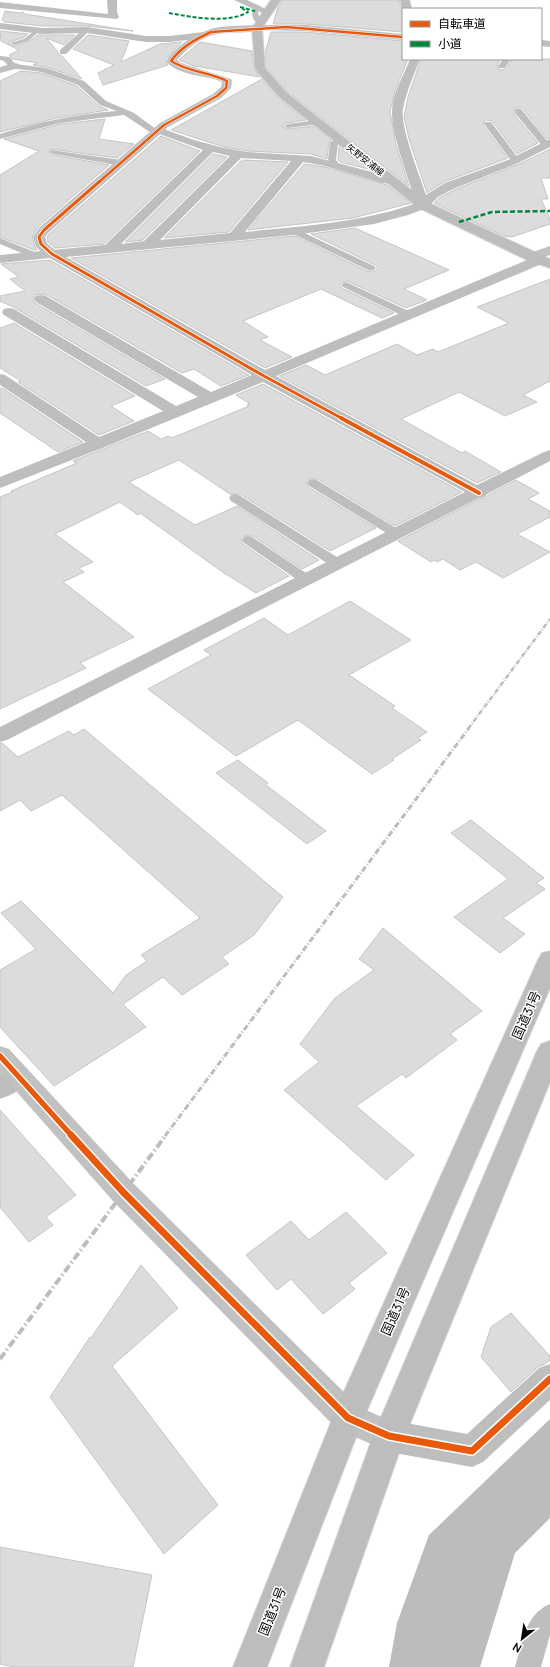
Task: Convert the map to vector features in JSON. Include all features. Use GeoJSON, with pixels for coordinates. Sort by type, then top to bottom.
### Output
{"type":"FeatureCollection","features":[{"type":"Feature","properties":{"kind":"main road"},"geometry":{"type":"LineString","coordinates":[[259,26],[276,0]]}},
{"type":"Feature","properties":{"kind":"main road","name":"矢野安浦線"},"geometry":{"type":"LineString","coordinates":[[259,26],[260,68],[283,95],[423,205],[540,261]]}},
{"type":"Feature","properties":{"kind":"main road","name":"国道31号"},"geometry":{"type":"LineString","coordinates":[[250,1667],[348,1418],[550,960]]}},
{"type":"Feature","properties":{"kind":"main road"},"geometry":{"type":"LineString","coordinates":[[307,1667],[389,1436],[550,1051]]}},
{"type":"Feature","properties":{"kind":"street"},"geometry":{"type":"LineString","coordinates":[[0,5],[114,17],[112,12],[112,0]]}},
{"type":"Feature","properties":{"kind":"street"},"geometry":{"type":"LineString","coordinates":[[238,0],[267,12]]}},
{"type":"Feature","properties":{"kind":"street"},"geometry":{"type":"LineString","coordinates":[[0,26],[37,31],[87,30],[146,38],[170,39],[204,35]]}},
{"type":"Feature","properties":{"kind":"street"},"geometry":{"type":"LineString","coordinates":[[402,37],[305,28],[259,26],[211,32],[204,35],[175,54],[171,61],[178,67],[218,76],[227,81],[226,88],[217,96],[164,125],[44,230],[39,237],[41,244],[52,254],[264,376],[479,493]]}},
{"type":"Feature","properties":{"kind":"street"},"geometry":{"type":"LineString","coordinates":[[415,60],[399,104],[398,126],[423,205]]}},
{"type":"Feature","properties":{"kind":"street"},"geometry":{"type":"LineString","coordinates":[[0,70],[15,66]]}},
{"type":"Feature","properties":{"kind":"street"},"geometry":{"type":"LineString","coordinates":[[157,131],[210,149],[238,154],[299,159],[338,166],[370,177],[391,181]]}},
{"type":"Feature","properties":{"kind":"street"},"geometry":{"type":"LineString","coordinates":[[0,259],[294,232],[374,220],[423,205],[434,194],[449,186],[516,161],[548,143]]}},
{"type":"Feature","properties":{"kind":"street"},"geometry":{"type":"LineString","coordinates":[[108,249],[210,149]]}},
{"type":"Feature","properties":{"kind":"street"},"geometry":{"type":"LineString","coordinates":[[148,245],[238,154]]}},
{"type":"Feature","properties":{"kind":"street"},"geometry":{"type":"LineString","coordinates":[[234,237],[299,159]]}},
{"type":"Feature","properties":{"kind":"street"},"geometry":{"type":"LineString","coordinates":[[0,483],[99,444],[540,261],[550,250]]}},
{"type":"Feature","properties":{"kind":"street"},"geometry":{"type":"LineString","coordinates":[[41,299],[210,398]]}},
{"type":"Feature","properties":{"kind":"street"},"geometry":{"type":"LineString","coordinates":[[9,312],[175,412]]}},
{"type":"Feature","properties":{"kind":"street"},"geometry":{"type":"LineString","coordinates":[[0,378],[99,444]]}},
{"type":"Feature","properties":{"kind":"street"},"geometry":{"type":"LineString","coordinates":[[0,735],[550,456]]}},
{"type":"Feature","properties":{"kind":"street"},"geometry":{"type":"LineString","coordinates":[[6,1073],[348,1418],[389,1436],[472,1451],[550,1379]]}},
{"type":"Feature","properties":{"kind":"lane"},"geometry":{"type":"LineString","coordinates":[[255,11],[259,26]]}},
{"type":"Feature","properties":{"kind":"lane"},"geometry":{"type":"LineString","coordinates":[[62,52],[87,30]]}},
{"type":"Feature","properties":{"kind":"lane"},"geometry":{"type":"LineString","coordinates":[[14,43],[26,40],[37,31]]}},
{"type":"Feature","properties":{"kind":"lane"},"geometry":{"type":"LineString","coordinates":[[0,58],[7,59],[9,63],[15,66],[43,70],[74,80],[86,87],[103,103],[108,106],[113,106],[157,131]]}},
{"type":"Feature","properties":{"kind":"lane"},"geometry":{"type":"LineString","coordinates":[[502,66],[506,60]]}},
{"type":"Feature","properties":{"kind":"lane"},"geometry":{"type":"LineString","coordinates":[[518,111],[548,143]]}},
{"type":"Feature","properties":{"kind":"lane"},"geometry":{"type":"LineString","coordinates":[[0,137],[30,127],[72,119],[126,113]]}},
{"type":"Feature","properties":{"kind":"lane"},"geometry":{"type":"LineString","coordinates":[[288,126],[316,122]]}},
{"type":"Feature","properties":{"kind":"lane"},"geometry":{"type":"LineString","coordinates":[[488,124],[516,161]]}},
{"type":"Feature","properties":{"kind":"lane"},"geometry":{"type":"LineString","coordinates":[[338,166],[332,160],[334,142],[339,140]]}},
{"type":"Feature","properties":{"kind":"lane"},"geometry":{"type":"LineString","coordinates":[[54,152],[120,163]]}},
{"type":"Feature","properties":{"kind":"lane"},"geometry":{"type":"LineString","coordinates":[[294,232],[371,268]]}},
{"type":"Feature","properties":{"kind":"lane"},"geometry":{"type":"LineString","coordinates":[[0,241],[34,255]]}},
{"type":"Feature","properties":{"kind":"lane"},"geometry":{"type":"LineString","coordinates":[[346,285],[409,315]]}},
{"type":"Feature","properties":{"kind":"lane"},"geometry":{"type":"LineString","coordinates":[[313,483],[397,534]]}},
{"type":"Feature","properties":{"kind":"lane"},"geometry":{"type":"LineString","coordinates":[[235,498],[338,564]]}},
{"type":"Feature","properties":{"kind":"lane"},"geometry":{"type":"LineString","coordinates":[[248,540],[307,580]]}},
{"type":"Feature","properties":{"kind":"lane"},"geometry":{"type":"LineString","coordinates":[[528,1667],[540,1627],[550,1616]]}},
{"type":"Feature","properties":{"kind":"shaded area"},"geometry":{"type":"Polygon","coordinates":[[[550,1419],[550,1518],[515,1553],[480,1667],[389,1667],[397,1623],[429,1535],[550,1419]]]}},
{"type":"Feature","properties":{"kind":"building"},"geometry":{"type":"Polygon","coordinates":[[[282,0],[399,0],[402,8],[402,32],[305,24],[273,24],[278,7],[282,0]]]}},
{"type":"Feature","properties":{"kind":"building"},"geometry":{"type":"Polygon","coordinates":[[[5,11],[23,12],[25,14],[133,31],[87,26],[42,26],[5,22],[2,20],[5,11]]]}},
{"type":"Feature","properties":{"kind":"building"},"geometry":{"type":"Polygon","coordinates":[[[0,31],[28,34],[23,38],[9,42],[9,44],[14,46],[28,42],[38,35],[75,35],[64,45],[46,38],[59,55],[62,56],[82,79],[46,67],[33,65],[38,63],[13,59],[9,55],[19,50],[1,41],[0,31]]]}},
{"type":"Feature","properties":{"kind":"building"},"geometry":{"type":"Polygon","coordinates":[[[271,32],[305,32],[402,41],[402,60],[408,60],[395,91],[390,111],[396,145],[409,186],[288,92],[266,67],[265,53],[271,32]]]}},
{"type":"Feature","properties":{"kind":"building"},"geometry":{"type":"Polygon","coordinates":[[[88,35],[129,41],[121,62],[160,44],[182,42],[165,60],[168,65],[103,85],[98,73],[114,65],[73,49],[88,35]]]}},
{"type":"Feature","properties":{"kind":"building"},"geometry":{"type":"Polygon","coordinates":[[[200,42],[252,51],[254,69],[260,77],[194,66],[179,60],[200,42]]]}},
{"type":"Feature","properties":{"kind":"building"},"geometry":{"type":"Polygon","coordinates":[[[550,59],[550,138],[547,139],[522,108],[514,108],[514,114],[538,143],[517,154],[492,121],[485,120],[483,125],[508,158],[444,182],[427,193],[409,139],[404,117],[408,97],[421,60],[500,60],[497,65],[499,70],[506,69],[511,60],[550,59]]]}},
{"type":"Feature","properties":{"kind":"building"},"geometry":{"type":"Polygon","coordinates":[[[21,71],[42,73],[77,86],[99,106],[108,110],[57,118],[0,132],[0,81],[21,71]]]}},
{"type":"Feature","properties":{"kind":"building"},"geometry":{"type":"Polygon","coordinates":[[[262,79],[278,98],[306,120],[287,123],[283,125],[283,127],[288,129],[314,126],[331,140],[329,142],[327,159],[311,154],[247,151],[224,147],[171,130],[262,79]]]}},
{"type":"Feature","properties":{"kind":"building"},"geometry":{"type":"Polygon","coordinates":[[[105,119],[99,139],[134,144],[117,158],[50,149],[49,152],[54,155],[109,165],[39,226],[32,237],[37,250],[0,237],[0,175],[39,151],[4,139],[60,124],[105,119]]]}},
{"type":"Feature","properties":{"kind":"building"},"geometry":{"type":"Polygon","coordinates":[[[161,136],[200,151],[104,244],[55,248],[48,242],[47,237],[49,234],[161,136]]]}},
{"type":"Feature","properties":{"kind":"building"},"geometry":{"type":"Polygon","coordinates":[[[339,147],[368,169],[340,162],[338,160],[339,147]]]}},
{"type":"Feature","properties":{"kind":"building"},"geometry":{"type":"Polygon","coordinates":[[[550,149],[550,178],[541,178],[548,199],[541,199],[550,219],[550,224],[512,237],[504,236],[434,203],[439,198],[454,190],[519,164],[550,149]]]}},
{"type":"Feature","properties":{"kind":"building"},"geometry":{"type":"Polygon","coordinates":[[[213,154],[227,157],[143,240],[125,242],[213,154]]]}},
{"type":"Feature","properties":{"kind":"building"},"geometry":{"type":"Polygon","coordinates":[[[242,160],[288,162],[229,232],[164,238],[242,160]]]}},
{"type":"Feature","properties":{"kind":"building"},"geometry":{"type":"Polygon","coordinates":[[[304,164],[325,167],[387,185],[411,203],[353,218],[248,230],[304,164]]]}},
{"type":"Feature","properties":{"kind":"building"},"geometry":{"type":"Polygon","coordinates":[[[355,228],[449,270],[404,289],[427,300],[406,308],[347,281],[340,284],[342,288],[394,313],[382,318],[321,289],[243,321],[268,337],[260,340],[292,357],[265,368],[71,258],[295,236],[367,271],[375,271],[378,268],[375,265],[311,234],[355,228]]]}},
{"type":"Feature","properties":{"kind":"building"},"geometry":{"type":"Polygon","coordinates":[[[50,260],[249,375],[221,386],[194,369],[182,373],[47,295],[35,295],[33,300],[35,303],[165,379],[146,386],[15,308],[0,301],[0,296],[25,291],[10,279],[19,277],[1,264],[50,260]]]}},
{"type":"Feature","properties":{"kind":"building"},"geometry":{"type":"Polygon","coordinates":[[[550,279],[550,381],[523,395],[537,402],[505,416],[459,392],[401,419],[462,453],[465,451],[501,472],[477,483],[279,376],[306,365],[325,375],[397,344],[417,355],[433,349],[438,352],[509,323],[477,307],[550,279]]]}},
{"type":"Feature","properties":{"kind":"building"},"geometry":{"type":"Polygon","coordinates":[[[14,323],[135,396],[111,406],[134,421],[99,435],[18,382],[21,381],[0,368],[0,328],[14,323]]]}},
{"type":"Feature","properties":{"kind":"building"},"geometry":{"type":"Polygon","coordinates":[[[263,384],[462,492],[395,526],[318,479],[309,479],[306,482],[308,487],[376,528],[330,551],[240,494],[230,494],[179,460],[129,482],[195,525],[237,506],[319,560],[302,569],[253,536],[244,536],[241,539],[243,544],[289,576],[256,593],[224,573],[140,513],[138,515],[120,502],[55,534],[93,562],[79,568],[84,572],[63,582],[134,637],[80,663],[86,668],[0,709],[0,497],[77,463],[73,461],[148,431],[161,439],[168,436],[172,438],[249,406],[247,405],[250,404],[236,395],[263,384]]]}},
{"type":"Feature","properties":{"kind":"building"},"geometry":{"type":"Polygon","coordinates":[[[2,388],[83,442],[58,452],[0,413],[0,389],[2,388]]]}},
{"type":"Feature","properties":{"kind":"building"},"geometry":{"type":"Polygon","coordinates":[[[516,480],[539,493],[528,499],[550,511],[550,517],[517,534],[550,552],[503,578],[476,562],[460,570],[443,559],[437,562],[434,560],[431,562],[398,541],[479,499],[485,498],[516,480]]]}},
{"type":"Feature","properties":{"kind":"building"},"geometry":{"type":"Polygon","coordinates":[[[350,601],[411,640],[349,675],[395,706],[392,708],[427,732],[418,738],[421,740],[372,774],[298,720],[236,756],[148,689],[211,655],[204,650],[264,618],[288,635],[350,601]]]}},
{"type":"Feature","properties":{"kind":"building"},"geometry":{"type":"Polygon","coordinates":[[[84,729],[283,897],[254,935],[222,957],[229,964],[182,995],[163,977],[123,1004],[146,1027],[54,1086],[0,1027],[0,970],[36,949],[1,913],[21,901],[113,993],[126,975],[147,961],[141,955],[200,918],[62,795],[31,811],[20,800],[0,811],[0,743],[2,743],[18,757],[69,731],[74,735],[84,729]]]}},
{"type":"Feature","properties":{"kind":"building"},"geometry":{"type":"Polygon","coordinates":[[[238,760],[268,783],[266,785],[326,831],[307,844],[216,773],[238,760]]]}},
{"type":"Feature","properties":{"kind":"building"},"geometry":{"type":"Polygon","coordinates":[[[471,820],[544,878],[536,883],[545,889],[503,918],[525,934],[500,953],[454,917],[508,879],[451,833],[471,820]]]}},
{"type":"Feature","properties":{"kind":"building"},"geometry":{"type":"Polygon","coordinates":[[[383,928],[482,1011],[450,1034],[457,1040],[406,1078],[402,1074],[356,1106],[414,1155],[386,1180],[284,1090],[319,1062],[300,1044],[335,998],[374,970],[359,959],[383,928]]]}},
{"type":"Feature","properties":{"kind":"building"},"geometry":{"type":"Polygon","coordinates":[[[0,1110],[76,1195],[46,1217],[53,1225],[29,1242],[0,1207],[0,1110]]]}},
{"type":"Feature","properties":{"kind":"building"},"geometry":{"type":"Polygon","coordinates":[[[346,1212],[387,1253],[349,1283],[355,1289],[323,1314],[291,1279],[277,1290],[246,1255],[291,1221],[309,1240],[346,1212]]]}},
{"type":"Feature","properties":{"kind":"building"},"geometry":{"type":"Polygon","coordinates":[[[141,1265],[178,1308],[112,1366],[218,1505],[164,1554],[50,1397],[141,1265]]]}},
{"type":"Feature","properties":{"kind":"building"},"geometry":{"type":"Polygon","coordinates":[[[511,1313],[550,1356],[550,1360],[538,1367],[511,1392],[481,1357],[491,1327],[511,1313]]]}},
{"type":"Feature","properties":{"kind":"building"},"geometry":{"type":"Polygon","coordinates":[[[0,1547],[152,1575],[133,1667],[14,1667],[0,1664],[0,1547]]]}},
{"type":"Feature","properties":{"kind":"railway"},"geometry":{"type":"LineString","coordinates":[[468,729],[550,619]]}},
{"type":"Feature","properties":{"kind":"railway"},"geometry":{"type":"LineString","coordinates":[[165,1136],[469,728]]}},
{"type":"Feature","properties":{"kind":"railway"},"geometry":{"type":"LineString","coordinates":[[0,1359],[166,1135]]}},
{"type":"Feature","properties":{"kind":"marked path"},"geometry":{"type":"LineString","coordinates":[[169,13],[186,16],[222,18],[243,15],[248,12],[240,7],[255,11]]}},
{"type":"Feature","properties":{"kind":"marked path"},"geometry":{"type":"LineString","coordinates":[[459,222],[492,212],[550,211]]}},
{"type":"Feature","properties":{"kind":"cycle path"},"geometry":{"type":"LineString","coordinates":[[402,37],[286,27],[211,32],[201,37],[183,48],[171,61],[184,68],[213,75],[227,81],[226,88],[217,96],[164,125],[44,230],[39,237],[41,244],[52,254],[264,376],[479,493]]}},
{"type":"Feature","properties":{"kind":"cycle path"},"geometry":{"type":"LineString","coordinates":[[0,1056],[123,1192],[348,1418],[389,1436],[472,1451],[550,1379]]}}]}
